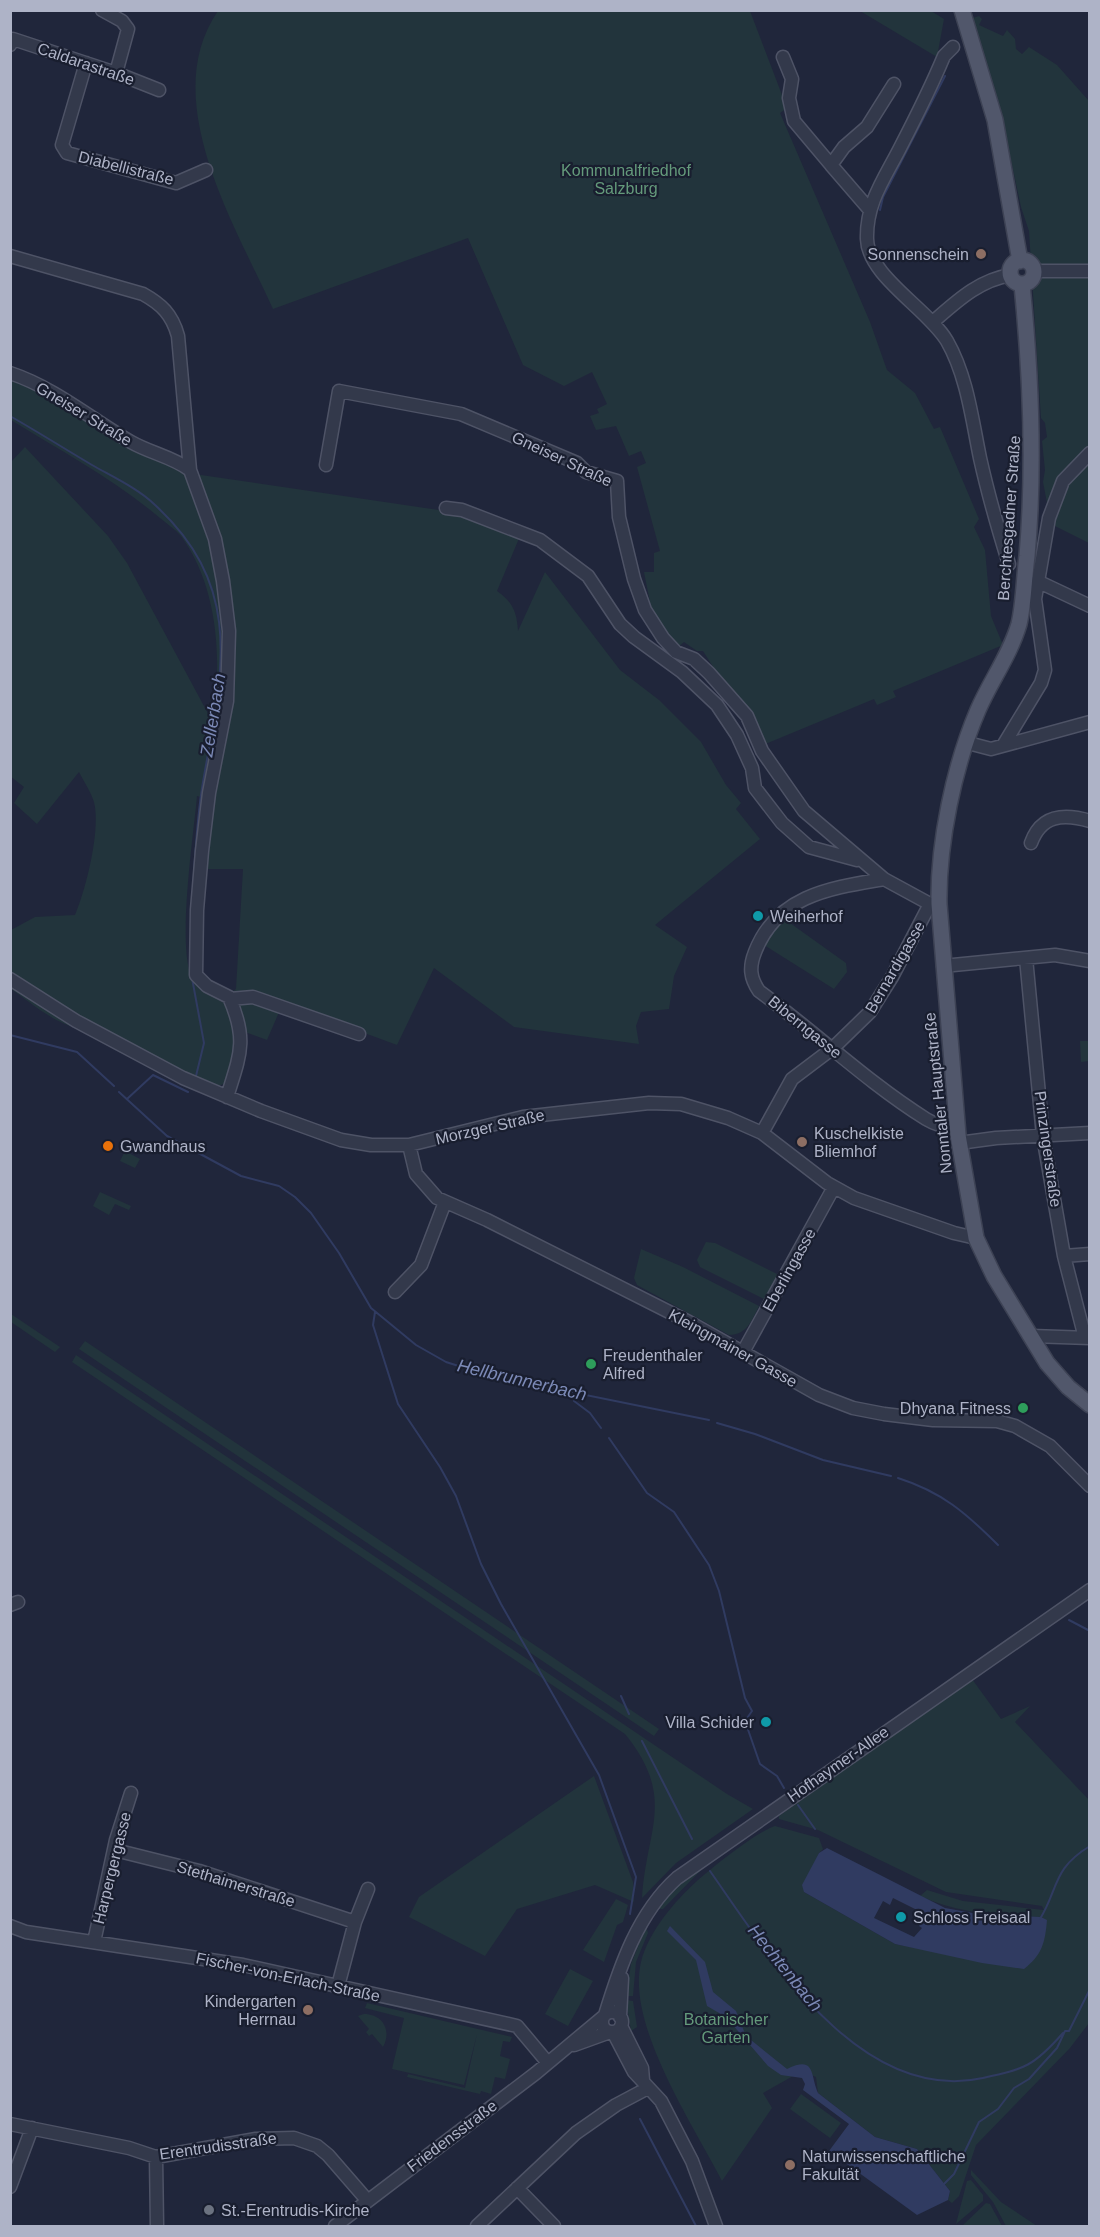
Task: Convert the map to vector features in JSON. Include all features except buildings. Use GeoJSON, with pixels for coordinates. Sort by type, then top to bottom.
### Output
{"type":"FeatureCollection","features":[{"type":"Feature","properties":{"kind":"main road"},"geometry":{"type":"LineString","coordinates":[[962,10],[995,120],[1020,261]]}},
{"type":"Feature","properties":{"kind":"main road"},"geometry":{"type":"LineString","coordinates":[[1020,261],[1028,262],[1034,271],[1030,282],[1016,280],[1011,267],[1020,261]]}},
{"type":"Feature","properties":{"kind":"main road","name":"Berchtesgadner Straße"},"geometry":{"type":"LineString","coordinates":[[968,743],[973,722],[984,696],[1010,650],[1019,622],[1030,520],[1033,431],[1016,280]]}},
{"type":"Feature","properties":{"kind":"main road","name":"Nonntaler Hauptstraße"},"geometry":{"type":"LineString","coordinates":[[968,743],[947,816],[935,904],[959,1143],[976,1238],[994,1276],[1047,1363],[1068,1388],[1089,1405]]}},
{"type":"Feature","properties":{"kind":"street"},"geometry":{"type":"LineString","coordinates":[[102,10],[122,21],[128,29],[116,73]]}},
{"type":"Feature","properties":{"kind":"street","name":"Caldarastraße"},"geometry":{"type":"LineString","coordinates":[[12,42],[86,63],[159,90]]}},
{"type":"Feature","properties":{"kind":"street"},"geometry":{"type":"LineString","coordinates":[[953,48],[944,56],[869,209],[867,241],[874,261],[885,275],[934,321],[947,342],[963,381],[1009,564]]}},
{"type":"Feature","properties":{"kind":"street"},"geometry":{"type":"LineString","coordinates":[[783,57],[792,79],[789,98],[794,121],[869,209]]}},
{"type":"Feature","properties":{"kind":"street","name":"Diabellistraße"},"geometry":{"type":"LineString","coordinates":[[86,63],[62,145],[67,153],[176,183],[206,170]]}},
{"type":"Feature","properties":{"kind":"street"},"geometry":{"type":"LineString","coordinates":[[831,165],[844,147],[867,128],[894,84]]}},
{"type":"Feature","properties":{"kind":"street"},"geometry":{"type":"LineString","coordinates":[[10,256],[142,294],[160,303],[174,321],[178,336],[190,470],[214,539],[223,580],[229,663],[227,701],[209,793],[202,851],[197,910],[196,975],[207,986],[230,999],[253,997],[359,1034]]}},
{"type":"Feature","properties":{"kind":"street"},"geometry":{"type":"LineString","coordinates":[[1034,271],[1089,271]]}},
{"type":"Feature","properties":{"kind":"street"},"geometry":{"type":"LineString","coordinates":[[934,321],[976,287],[990,279],[1016,280]]}},
{"type":"Feature","properties":{"kind":"street","name":"Gneiser Straße"},"geometry":{"type":"LineString","coordinates":[[10,373],[75,405],[132,443],[180,462],[190,470]]}},
{"type":"Feature","properties":{"kind":"street","name":"Gneiser Straße"},"geometry":{"type":"LineString","coordinates":[[326,465],[339,391],[461,414],[577,463],[586,472],[616,481],[619,517],[645,610],[672,649],[694,659],[747,716],[762,751],[797,803],[884,879],[935,904]]}},
{"type":"Feature","properties":{"kind":"street"},"geometry":{"type":"LineString","coordinates":[[1004,744],[1041,683],[1045,670],[1036,608],[1036,581],[1049,518],[1057,492],[1070,471],[1089,453]]}},
{"type":"Feature","properties":{"kind":"street","name":"Gneiser Straße"},"geometry":{"type":"LineString","coordinates":[[446,508],[462,510],[540,540],[588,576],[627,631],[682,672],[717,705],[737,735],[752,768],[755,788],[782,823],[809,848],[861,861]]}},
{"type":"Feature","properties":{"kind":"street"},"geometry":{"type":"LineString","coordinates":[[1036,581],[1089,606]]}},
{"type":"Feature","properties":{"kind":"street"},"geometry":{"type":"LineString","coordinates":[[968,743],[985,749],[1089,722]]}},
{"type":"Feature","properties":{"kind":"street"},"geometry":{"type":"LineString","coordinates":[[1031,843],[1035,832],[1048,819],[1072,816],[1089,820]]}},
{"type":"Feature","properties":{"kind":"street","name":"Biberngasse"},"geometry":{"type":"LineString","coordinates":[[884,879],[820,892],[786,908],[764,934],[752,960],[750,971],[759,991],[854,1067],[927,1120],[946,1128],[957,1126]]}},
{"type":"Feature","properties":{"kind":"street","name":"Bernardigasse"},"geometry":{"type":"LineString","coordinates":[[762,1134],[792,1079],[833,1048],[870,1012],[935,904]]}},
{"type":"Feature","properties":{"kind":"street"},"geometry":{"type":"LineString","coordinates":[[943,966],[1070,956],[1089,961]]}},
{"type":"Feature","properties":{"kind":"street","name":"Prinzingerstraße"},"geometry":{"type":"LineString","coordinates":[[1026,958],[1043,1136],[1064,1256],[1087,1338]]}},
{"type":"Feature","properties":{"kind":"street","name":"Morzger Straße"},"geometry":{"type":"LineString","coordinates":[[10,980],[101,1035],[227,1097],[341,1140],[371,1145],[409,1145],[524,1117],[649,1103],[695,1106],[762,1134],[834,1187],[877,1207],[954,1233],[976,1238]]}},
{"type":"Feature","properties":{"kind":"street"},"geometry":{"type":"LineString","coordinates":[[227,1097],[242,1042],[230,999]]}},
{"type":"Feature","properties":{"kind":"street"},"geometry":{"type":"LineString","coordinates":[[959,1143],[995,1138],[1089,1133]]}},
{"type":"Feature","properties":{"kind":"street","name":"Kleingmainer Gasse"},"geometry":{"type":"LineString","coordinates":[[409,1145],[416,1174],[437,1198],[604,1279],[819,1395],[853,1408],[933,1420],[997,1421],[1016,1426],[1050,1446],[1089,1486]]}},
{"type":"Feature","properties":{"kind":"street","name":"Eberlingasse"},"geometry":{"type":"LineString","coordinates":[[743,1352],[834,1187]]}},
{"type":"Feature","properties":{"kind":"street"},"geometry":{"type":"LineString","coordinates":[[395,1292],[421,1264],[445,1202]]}},
{"type":"Feature","properties":{"kind":"street"},"geometry":{"type":"LineString","coordinates":[[1064,1256],[1089,1254]]}},
{"type":"Feature","properties":{"kind":"street"},"geometry":{"type":"LineString","coordinates":[[1030,1336],[1087,1338]]}},
{"type":"Feature","properties":{"kind":"street","name":"Hofhaymer-Allee"},"geometry":{"type":"LineString","coordinates":[[604,2016],[633,1938],[647,1913],[677,1878],[1089,1590]]}},
{"type":"Feature","properties":{"kind":"street","name":"Harpergergasse"},"geometry":{"type":"LineString","coordinates":[[94,1942],[131,1793]]}},
{"type":"Feature","properties":{"kind":"street","name":"Stethaimerstraße"},"geometry":{"type":"LineString","coordinates":[[115,1850],[199,1871],[356,1922]]}},
{"type":"Feature","properties":{"kind":"street"},"geometry":{"type":"LineString","coordinates":[[338,1986],[368,1889]]}},
{"type":"Feature","properties":{"kind":"street","name":"Fischer-von-Erlach-Straße"},"geometry":{"type":"LineString","coordinates":[[10,1926],[26,1932],[243,1965],[517,2026],[548,2063]]}},
{"type":"Feature","properties":{"kind":"street","name":"Hofhaymer-Allee"},"geometry":{"type":"LineString","coordinates":[[616,2027],[622,1971]]}},
{"type":"Feature","properties":{"kind":"street"},"geometry":{"type":"LineString","coordinates":[[616,2027],[603,2027],[604,2016],[615,2013],[616,2027],[642,2068],[646,2084],[661,2101],[692,2160],[716,2226]]}},
{"type":"Feature","properties":{"kind":"street","name":"Friedensstraße"},"geometry":{"type":"LineString","coordinates":[[336,2226],[569,2047],[604,2016]]}},
{"type":"Feature","properties":{"kind":"street","name":"Friedensstraße"},"geometry":{"type":"LineString","coordinates":[[569,2047],[616,2027]]}},
{"type":"Feature","properties":{"kind":"street"},"geometry":{"type":"LineString","coordinates":[[477,2226],[557,2149],[586,2125],[646,2084]]}},
{"type":"Feature","properties":{"kind":"street","name":"Erentrudisstraße"},"geometry":{"type":"LineString","coordinates":[[10,2124],[129,2148],[156,2157],[256,2139],[294,2138],[317,2146],[328,2155],[367,2200]]}},
{"type":"Feature","properties":{"kind":"street"},"geometry":{"type":"LineString","coordinates":[[10,2187],[32,2128]]}},
{"type":"Feature","properties":{"kind":"street"},"geometry":{"type":"LineString","coordinates":[[156,2157],[157,2226]]}},
{"type":"Feature","properties":{"kind":"street"},"geometry":{"type":"LineString","coordinates":[[517,2188],[554,2226]]}},
{"type":"Feature","properties":{"kind":"green space","name":"Kommunalfriedhof Salzburg"},"geometry":{"type":"Polygon","coordinates":[[[218,11],[750,11],[787,108],[780,113],[870,322],[887,370],[915,393],[934,429],[940,427],[979,519],[974,527],[985,550],[991,616],[1003,645],[893,691],[896,697],[877,705],[874,699],[763,745],[703,651],[697,651],[684,642],[677,648],[670,641],[647,603],[650,602],[644,572],[654,572],[654,553],[660,551],[637,467],[646,463],[641,451],[629,456],[616,426],[596,430],[590,416],[599,413],[597,409],[607,404],[592,372],[564,386],[523,365],[468,238],[273,309],[223,201],[208,162],[199,122],[196,83],[201,46],[218,11]]]}},
{"type":"Feature","properties":{"kind":"green space"},"geometry":{"type":"Polygon","coordinates":[[[860,11],[931,11],[944,19],[937,57],[860,11]]]}},
{"type":"Feature","properties":{"kind":"green space"},"geometry":{"type":"Polygon","coordinates":[[[979,16],[982,19],[979,25],[1003,36],[1007,30],[1015,39],[1016,49],[1022,54],[1029,47],[1057,65],[1089,101],[1089,543],[1051,524],[1043,482],[1045,470],[1042,441],[1047,437],[1045,423],[1041,418],[1029,231],[1021,207],[1002,119],[973,18],[979,16]]]}},
{"type":"Feature","properties":{"kind":"green space"},"geometry":{"type":"Polygon","coordinates":[[[11,377],[18,378],[180,466],[212,552],[225,626],[222,696],[204,798],[197,796],[187,893],[186,947],[194,981],[221,1000],[236,989],[243,869],[203,869],[232,617],[194,474],[459,513],[520,536],[497,591],[513,608],[518,631],[545,572],[620,670],[659,700],[701,742],[726,785],[741,803],[736,809],[760,839],[655,925],[687,947],[674,976],[669,1009],[641,1012],[636,1026],[639,1044],[514,1027],[434,968],[397,1045],[283,1003],[267,1040],[237,1029],[238,1044],[226,1083],[216,1087],[111,1035],[11,974],[11,930],[35,917],[75,915],[88,875],[96,827],[94,802],[79,772],[37,824],[14,803],[24,787],[10,776],[10,463],[25,447],[108,536],[127,563],[212,721],[217,650],[210,601],[203,578],[181,536],[125,491],[11,420],[11,377]]]}},
{"type":"Feature","properties":{"kind":"green space"},"geometry":{"type":"Polygon","coordinates":[[[783,918],[846,963],[847,972],[834,989],[764,945],[783,918]]]}},
{"type":"Feature","properties":{"kind":"green space"},"geometry":{"type":"Polygon","coordinates":[[[10,985],[79,1028],[61,1022],[44,1012],[11,989],[10,985]]]}},
{"type":"Feature","properties":{"kind":"green space"},"geometry":{"type":"Polygon","coordinates":[[[1080,1041],[1089,1041],[1089,1061],[1081,1062],[1080,1041]]]}},
{"type":"Feature","properties":{"kind":"green space"},"geometry":{"type":"Polygon","coordinates":[[[125,1151],[140,1159],[135,1168],[120,1161],[125,1151]]]}},
{"type":"Feature","properties":{"kind":"green space"},"geometry":{"type":"Polygon","coordinates":[[[100,1192],[131,1206],[129,1210],[115,1204],[109,1215],[93,1206],[100,1192]]]}},
{"type":"Feature","properties":{"kind":"green space"},"geometry":{"type":"Polygon","coordinates":[[[706,1242],[715,1243],[777,1274],[780,1280],[768,1301],[700,1267],[697,1260],[706,1242]]]}},
{"type":"Feature","properties":{"kind":"green space"},"geometry":{"type":"Polygon","coordinates":[[[641,1249],[683,1267],[759,1306],[745,1330],[729,1335],[637,1285],[634,1278],[641,1249]]]}},
{"type":"Feature","properties":{"kind":"green space"},"geometry":{"type":"Polygon","coordinates":[[[11,1314],[60,1347],[55,1352],[11,1322],[11,1314]]]}},
{"type":"Feature","properties":{"kind":"green space"},"geometry":{"type":"Polygon","coordinates":[[[85,1341],[659,1729],[654,1736],[79,1349],[85,1341]]]}},
{"type":"Feature","properties":{"kind":"green space"},"geometry":{"type":"Polygon","coordinates":[[[76,1355],[727,1794],[753,1809],[676,1863],[642,1898],[652,1833],[654,1796],[650,1777],[641,1757],[625,1734],[72,1362],[76,1355]]]}},
{"type":"Feature","properties":{"kind":"green space","name":"Botanischer Garten"},"geometry":{"type":"Polygon","coordinates":[[[972,1679],[1001,1719],[1030,1706],[1015,1722],[1089,1800],[1089,2023],[1070,2048],[976,2145],[959,2196],[952,2203],[948,2200],[950,2191],[917,2149],[875,2137],[818,2093],[816,2077],[791,2067],[793,2076],[763,2093],[772,2108],[722,2181],[665,2074],[643,2015],[639,1987],[641,1962],[656,1928],[680,1898],[713,1867],[746,1842],[775,1826],[819,1838],[823,1849],[819,1853],[804,1892],[895,1944],[937,1952],[1047,1921],[1041,1917],[964,1910],[935,1902],[920,1896],[927,1890],[963,1901],[1044,1910],[1042,1906],[946,1892],[818,1830],[779,1819],[779,1816],[972,1679]]]}},
{"type":"Feature","properties":{"kind":"green space"},"geometry":{"type":"Polygon","coordinates":[[[594,1776],[633,1882],[634,1902],[595,1885],[517,1909],[485,1956],[409,1917],[419,1897],[594,1776]]]}},
{"type":"Feature","properties":{"kind":"green space"},"geometry":{"type":"Polygon","coordinates":[[[762,1826],[705,1866],[663,1909],[659,1909],[658,1906],[673,1887],[762,1826]]]}},
{"type":"Feature","properties":{"kind":"green space"},"geometry":{"type":"Polygon","coordinates":[[[616,1899],[628,1905],[623,1922],[617,1925],[604,1962],[583,1950],[616,1899]]]}},
{"type":"Feature","properties":{"kind":"green space"},"geometry":{"type":"Polygon","coordinates":[[[646,1926],[648,1933],[636,1962],[633,1996],[626,1996],[631,1964],[646,1926]]]}},
{"type":"Feature","properties":{"kind":"green space"},"geometry":{"type":"Polygon","coordinates":[[[570,1969],[593,1981],[568,2026],[545,2014],[570,1969]]]}},
{"type":"Feature","properties":{"kind":"green space"},"geometry":{"type":"Polygon","coordinates":[[[626,2000],[633,2001],[637,2027],[631,2031],[626,2000]]]}},
{"type":"Feature","properties":{"kind":"green space"},"geometry":{"type":"Polygon","coordinates":[[[367,2003],[512,2037],[510,2042],[503,2041],[500,2056],[510,2059],[505,2079],[495,2077],[491,2094],[481,2091],[480,2094],[407,2077],[408,2074],[465,2088],[477,2034],[464,2085],[392,2069],[404,2018],[365,2008],[367,2003]]]}},
{"type":"Feature","properties":{"kind":"green space"},"geometry":{"type":"Polygon","coordinates":[[[364,2014],[376,2017],[384,2024],[386,2041],[383,2047],[372,2034],[369,2036],[366,2032],[369,2029],[358,2016],[364,2014]]]}},
{"type":"Feature","properties":{"kind":"green space"},"geometry":{"type":"Polygon","coordinates":[[[801,2094],[841,2123],[830,2138],[790,2109],[801,2094]]]}},
{"type":"Feature","properties":{"kind":"green space"},"geometry":{"type":"Polygon","coordinates":[[[971,2170],[1001,2202],[1037,2226],[1006,2226],[993,2202],[971,2175],[971,2170]]]}},
{"type":"Feature","properties":{"kind":"green space"},"geometry":{"type":"Polygon","coordinates":[[[971,2180],[983,2195],[983,2201],[956,2224],[967,2181],[971,2180]]]}},
{"type":"Feature","properties":{"kind":"green space"},"geometry":{"type":"Polygon","coordinates":[[[986,2203],[990,2204],[1002,2226],[962,2226],[986,2203]]]}},
{"type":"Feature","properties":{"kind":"water"},"geometry":{"type":"Polygon","coordinates":[[[827,1848],[945,1908],[978,1914],[1041,1917],[1047,1920],[1042,1948],[1035,1959],[1024,1969],[982,1963],[895,1944],[804,1892],[802,1885],[819,1853],[827,1848]],[[893,1898],[890,1905],[883,1901],[874,1918],[914,1937],[922,1928],[919,1926],[925,1914],[893,1898]]]}},
{"type":"Feature","properties":{"kind":"water"},"geometry":{"type":"Polygon","coordinates":[[[670,1926],[705,1962],[713,1992],[736,2011],[746,2036],[787,2069],[796,2065],[807,2066],[818,2093],[875,2137],[917,2149],[950,2191],[948,2200],[917,2215],[829,2151],[849,2124],[803,2090],[805,2084],[802,2078],[781,2075],[768,2066],[726,2017],[707,2006],[696,1960],[667,1931],[670,1926]]]}},
{"type":"Feature","properties":{"kind":"waterway"},"geometry":{"type":"LineString","coordinates":[[880,210],[883,197],[945,76]]}},
{"type":"Feature","properties":{"kind":"waterway","name":"Zellerbach"},"geometry":{"type":"LineString","coordinates":[[10,416],[147,498],[183,536],[203,567],[215,600],[220,633],[220,668],[199,812],[192,904]]}},
{"type":"Feature","properties":{"kind":"waterway","name":"Zellerbach"},"geometry":{"type":"LineString","coordinates":[[191,910],[191,928]]}},
{"type":"Feature","properties":{"kind":"waterway","name":"Zellerbach"},"geometry":{"type":"LineString","coordinates":[[192,978],[204,1043],[196,1076]]}},
{"type":"Feature","properties":{"kind":"waterway","name":"Hellbrunnerbach"},"geometry":{"type":"LineString","coordinates":[[10,1035],[77,1052],[114,1086]]}},
{"type":"Feature","properties":{"kind":"waterway","name":"Zellerbach"},"geometry":{"type":"LineString","coordinates":[[127,1099],[153,1075],[188,1092]]}},
{"type":"Feature","properties":{"kind":"waterway","name":"Hellbrunnerbach"},"geometry":{"type":"LineString","coordinates":[[119,1092],[167,1136],[241,1176],[279,1186],[295,1197],[311,1213],[339,1253],[371,1308],[416,1345],[446,1362],[487,1375],[709,1420]]}},
{"type":"Feature","properties":{"kind":"waterway"},"geometry":{"type":"LineString","coordinates":[[375,1312],[373,1325],[398,1404],[440,1467],[456,1496],[481,1564],[501,1604],[599,1775],[636,1877],[630,1914]]}},
{"type":"Feature","properties":{"kind":"waterway","name":"Hechtenbach"},"geometry":{"type":"LineString","coordinates":[[574,1401],[590,1413],[601,1428]]}},
{"type":"Feature","properties":{"kind":"waterway","name":"Hellbrunnerbach"},"geometry":{"type":"LineString","coordinates":[[717,1423],[755,1434],[823,1460],[891,1476]]}},
{"type":"Feature","properties":{"kind":"waterway","name":"Hechtenbach"},"geometry":{"type":"LineString","coordinates":[[609,1438],[647,1493],[674,1512],[709,1565],[719,1591],[745,1698],[752,1711],[745,1721],[760,1764],[777,1776],[784,1788]]}},
{"type":"Feature","properties":{"kind":"waterway","name":"Hellbrunnerbach"},"geometry":{"type":"LineString","coordinates":[[898,1478],[941,1497],[975,1523],[998,1545]]}},
{"type":"Feature","properties":{"kind":"waterway","name":"Hellbrunnerbach"},"geometry":{"type":"LineString","coordinates":[[1069,1620],[1090,1631]]}},
{"type":"Feature","properties":{"kind":"waterway","name":"Hechtenbach"},"geometry":{"type":"LineString","coordinates":[[621,1696],[629,1714]]}},
{"type":"Feature","properties":{"kind":"waterway","name":"Hechtenbach"},"geometry":{"type":"LineString","coordinates":[[642,1741],[692,1839]]}},
{"type":"Feature","properties":{"kind":"waterway","name":"Hechtenbach"},"geometry":{"type":"LineString","coordinates":[[798,1805],[815,1829]]}},
{"type":"Feature","properties":{"kind":"waterway","name":"Hechtenbach"},"geometry":{"type":"LineString","coordinates":[[1040,1919],[1062,1871],[1078,1854],[1090,1846]]}},
{"type":"Feature","properties":{"kind":"waterway","name":"Hechtenbach"},"geometry":{"type":"LineString","coordinates":[[710,1871],[760,1943],[822,2016],[858,2047],[897,2069],[938,2080],[983,2078],[1019,2069],[1028,2064],[1044,2053],[1063,2033]]}},
{"type":"Feature","properties":{"kind":"waterway","name":"Hechtenbach"},"geometry":{"type":"LineString","coordinates":[[941,2187],[954,2174],[979,2122],[998,2109],[1014,2088],[1029,2079],[1057,2048],[1065,2031],[1069,2031],[1090,1989]]}},
{"type":"Feature","properties":{"kind":"waterway"},"geometry":{"type":"LineString","coordinates":[[640,2119],[696,2226]]}},
{"type":"Feature","properties":{"kind":"place","name":"Sonnenschein"},"geometry":{"type":"Point","coordinates":[981,254]}},
{"type":"Feature","properties":{"kind":"place","name":"Weiherhof"},"geometry":{"type":"Point","coordinates":[758,916]}},
{"type":"Feature","properties":{"kind":"place","name":"Kuschelkiste Bliemhof"},"geometry":{"type":"Point","coordinates":[802,1142]}},
{"type":"Feature","properties":{"kind":"place","name":"Gwandhaus"},"geometry":{"type":"Point","coordinates":[108,1146]}},
{"type":"Feature","properties":{"kind":"place","name":"Freudenthaler Alfred"},"geometry":{"type":"Point","coordinates":[591,1364]}},
{"type":"Feature","properties":{"kind":"place","name":"Dhyana Fitness"},"geometry":{"type":"Point","coordinates":[1023,1408]}},
{"type":"Feature","properties":{"kind":"place","name":"Villa Schider"},"geometry":{"type":"Point","coordinates":[766,1722]}},
{"type":"Feature","properties":{"kind":"place","name":"Schloss Freisaal"},"geometry":{"type":"Point","coordinates":[901,1917]}},
{"type":"Feature","properties":{"kind":"place","name":"Kindergarten Herrnau"},"geometry":{"type":"Point","coordinates":[308,2010]}},
{"type":"Feature","properties":{"kind":"place","name":"Naturwissenschaftliche Fakultät"},"geometry":{"type":"Point","coordinates":[790,2165]}},
{"type":"Feature","properties":{"kind":"place","name":"St.-Erentrudis-Kirche"},"geometry":{"type":"Point","coordinates":[209,2210]}}]}
